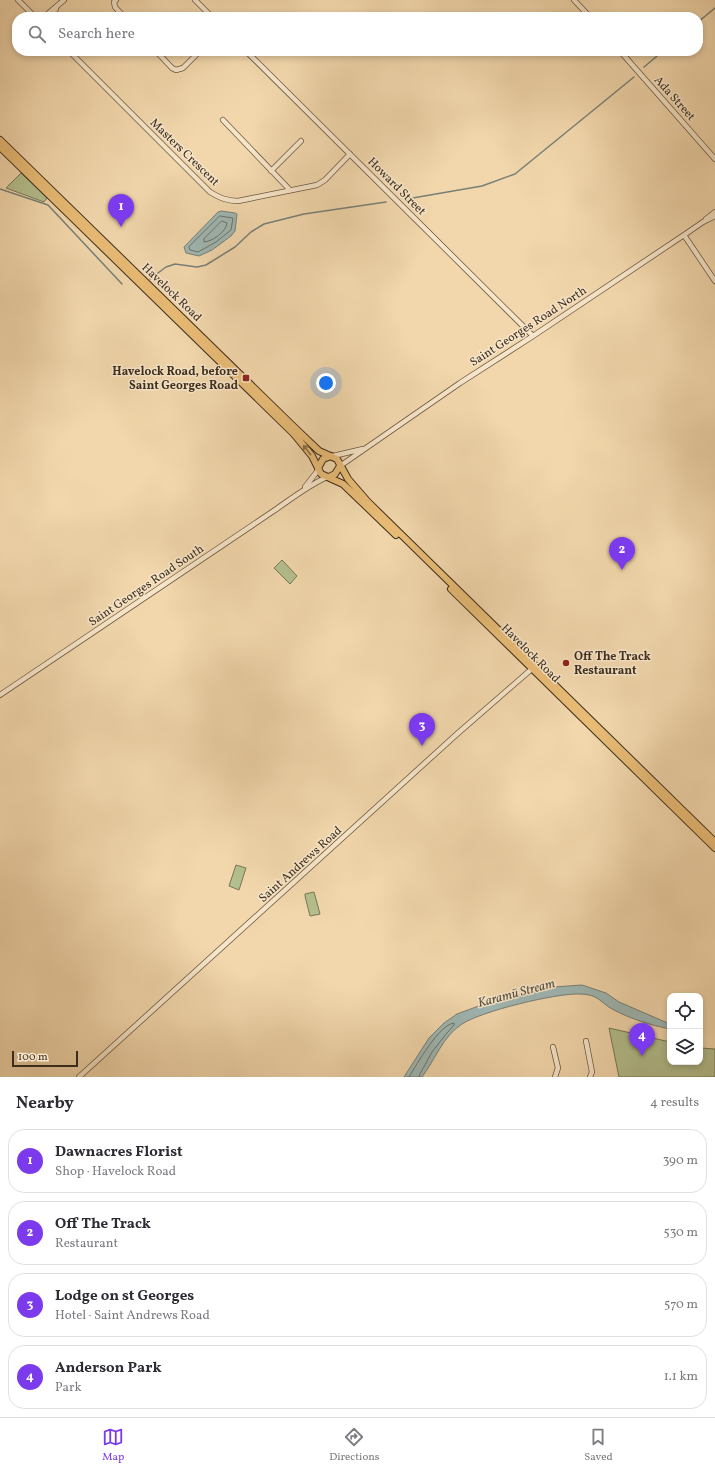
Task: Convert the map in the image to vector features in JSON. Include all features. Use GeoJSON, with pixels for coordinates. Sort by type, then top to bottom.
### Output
{"type":"FeatureCollection","features":[{"type":"Feature","properties":{"kind":"main road","name":"Havelock Road"},"geometry":{"type":"LineString","coordinates":[[0,140],[319,451],[332,456]]}},
{"type":"Feature","properties":{"kind":"main road","name":"Havelock Road"},"geometry":{"type":"LineString","coordinates":[[0,147],[294,434],[318,468]]}},
{"type":"Feature","properties":{"kind":"main road"},"geometry":{"type":"LineString","coordinates":[[332,456],[337,459],[340,466],[336,474],[328,477],[321,474],[318,468],[323,459],[332,456]]}},
{"type":"Feature","properties":{"kind":"main road","name":"Havelock Road"},"geometry":{"type":"LineString","coordinates":[[340,466],[348,479],[368,502],[715,848]]}},
{"type":"Feature","properties":{"kind":"main road","name":"Havelock Road"},"geometry":{"type":"LineString","coordinates":[[328,477],[343,484],[715,842]]}},
{"type":"Feature","properties":{"kind":"street"},"geometry":{"type":"LineString","coordinates":[[18,0],[30,12]]}},
{"type":"Feature","properties":{"kind":"street"},"geometry":{"type":"LineString","coordinates":[[51,12],[64,0]]}},
{"type":"Feature","properties":{"kind":"street"},"geometry":{"type":"LineString","coordinates":[[116,0],[114,2],[115,7],[120,12]]}},
{"type":"Feature","properties":{"kind":"street"},"geometry":{"type":"LineString","coordinates":[[195,0],[207,12]]}},
{"type":"Feature","properties":{"kind":"street"},"geometry":{"type":"LineString","coordinates":[[574,0],[585,12]]}},
{"type":"Feature","properties":{"kind":"street"},"geometry":{"type":"LineString","coordinates":[[55,12],[56,8]]}},
{"type":"Feature","properties":{"kind":"street","name":"Masters Crescent"},"geometry":{"type":"LineString","coordinates":[[74,56],[210,192],[221,198],[230,201],[238,201],[317,185],[325,180],[350,154]]}},
{"type":"Feature","properties":{"kind":"street"},"geometry":{"type":"LineString","coordinates":[[161,56],[172,68],[176,70],[183,68],[195,56]]}},
{"type":"Feature","properties":{"kind":"street","name":"Howard Street"},"geometry":{"type":"LineString","coordinates":[[251,56],[533,336]]}},
{"type":"Feature","properties":{"kind":"street","name":"Ada Street"},"geometry":{"type":"LineString","coordinates":[[624,56],[715,159]]}},
{"type":"Feature","properties":{"kind":"street"},"geometry":{"type":"LineString","coordinates":[[223,120],[290,190]]}},
{"type":"Feature","properties":{"kind":"street"},"geometry":{"type":"LineString","coordinates":[[271,171],[301,141]]}},
{"type":"Feature","properties":{"kind":"street","name":"Saint Georges Road North"},"geometry":{"type":"LineString","coordinates":[[703,222],[715,212]]}},
{"type":"Feature","properties":{"kind":"street","name":"Saint Georges Road North"},"geometry":{"type":"LineString","coordinates":[[340,466],[460,383],[533,336],[684,234],[715,216]]}},
{"type":"Feature","properties":{"kind":"street"},"geometry":{"type":"LineString","coordinates":[[684,234],[715,281]]}},
{"type":"Feature","properties":{"kind":"street","name":"Saint Georges Road North"},"geometry":{"type":"LineString","coordinates":[[332,456],[364,448]]}},
{"type":"Feature","properties":{"kind":"street","name":"Saint Georges Road South"},"geometry":{"type":"LineString","coordinates":[[302,490],[318,468]]}},
{"type":"Feature","properties":{"kind":"street","name":"Saint Georges Road South"},"geometry":{"type":"LineString","coordinates":[[0,695],[272,512],[302,490],[313,483],[328,477]]}},
{"type":"Feature","properties":{"kind":"street","name":"Saint Andrews Road"},"geometry":{"type":"LineString","coordinates":[[79,1077],[457,734],[534,668]]}},
{"type":"Feature","properties":{"kind":"street"},"geometry":{"type":"LineString","coordinates":[[586,1041],[592,1072],[590,1077]]}},
{"type":"Feature","properties":{"kind":"street"},"geometry":{"type":"LineString","coordinates":[[553,1047],[558,1068],[555,1077]]}},
{"type":"Feature","properties":{"kind":"green space"},"geometry":{"type":"Polygon","coordinates":[[[21,173],[47,198],[44,202],[6,188],[21,173]]]}},
{"type":"Feature","properties":{"kind":"green space"},"geometry":{"type":"Polygon","coordinates":[[[282,560],[297,576],[290,584],[274,568],[282,560]]]}},
{"type":"Feature","properties":{"kind":"green space"},"geometry":{"type":"Polygon","coordinates":[[[236,865],[246,868],[239,890],[229,886],[236,865]]]}},
{"type":"Feature","properties":{"kind":"green space"},"geometry":{"type":"Polygon","coordinates":[[[314,892],[320,914],[310,916],[305,894],[314,892]]]}},
{"type":"Feature","properties":{"kind":"green space"},"geometry":{"type":"Polygon","coordinates":[[[609,1028],[667,1041],[667,1065],[703,1065],[703,1048],[715,1049],[715,1077],[619,1077],[609,1028]]]}},
{"type":"Feature","properties":{"kind":"water"},"geometry":{"type":"Polygon","coordinates":[[[221,211],[237,214],[235,231],[231,236],[212,250],[199,256],[186,253],[184,247],[218,212],[221,211]]]}},
{"type":"Feature","properties":{"kind":"water"},"geometry":{"type":"Polygon","coordinates":[[[582,985],[606,993],[619,1002],[667,1023],[667,1028],[648,1024],[626,1016],[610,1008],[597,998],[586,994],[554,996],[502,1009],[462,1024],[455,1029],[444,1042],[422,1077],[404,1077],[429,1038],[444,1023],[457,1014],[495,1000],[554,987],[582,985]]]}},
{"type":"Feature","properties":{"kind":"waterway"},"geometry":{"type":"LineString","coordinates":[[703,18],[715,8]]}},
{"type":"Feature","properties":{"kind":"waterway"},"geometry":{"type":"LineString","coordinates":[[644,67],[657,56]]}},
{"type":"Feature","properties":{"kind":"waterway"},"geometry":{"type":"LineString","coordinates":[[407,199],[482,186],[515,174],[634,77]]}},
{"type":"Feature","properties":{"kind":"waterway"},"geometry":{"type":"LineString","coordinates":[[0,189],[48,205],[122,284]]}},
{"type":"Feature","properties":{"kind":"waterway"},"geometry":{"type":"LineString","coordinates":[[150,279],[166,267],[175,264],[197,267],[206,265],[235,247],[251,232],[264,224],[304,214],[386,202]]}},
{"type":"Feature","properties":{"kind":"place","name":"Dawnacres Florist"},"geometry":{"type":"Point","coordinates":[121,227]}},
{"type":"Feature","properties":{"kind":"place","name":"Havelock Road, before Saint Georges Road"},"geometry":{"type":"Point","coordinates":[246,378]}},
{"type":"Feature","properties":{"kind":"place","name":"Off The Track"},"geometry":{"type":"Point","coordinates":[622,570]}},
{"type":"Feature","properties":{"kind":"place","name":"Off The Track Restaurant"},"geometry":{"type":"Point","coordinates":[566,663]}},
{"type":"Feature","properties":{"kind":"place","name":"Lodge on st Georges"},"geometry":{"type":"Point","coordinates":[422,746]}},
{"type":"Feature","properties":{"kind":"place","name":"Anderson Park"},"geometry":{"type":"Point","coordinates":[642,1056]}},
{"type":"Feature","properties":{"kind":"water label","name":"Karamū Stream"},"geometry":{"type":"Point","coordinates":[516,992]}}]}
